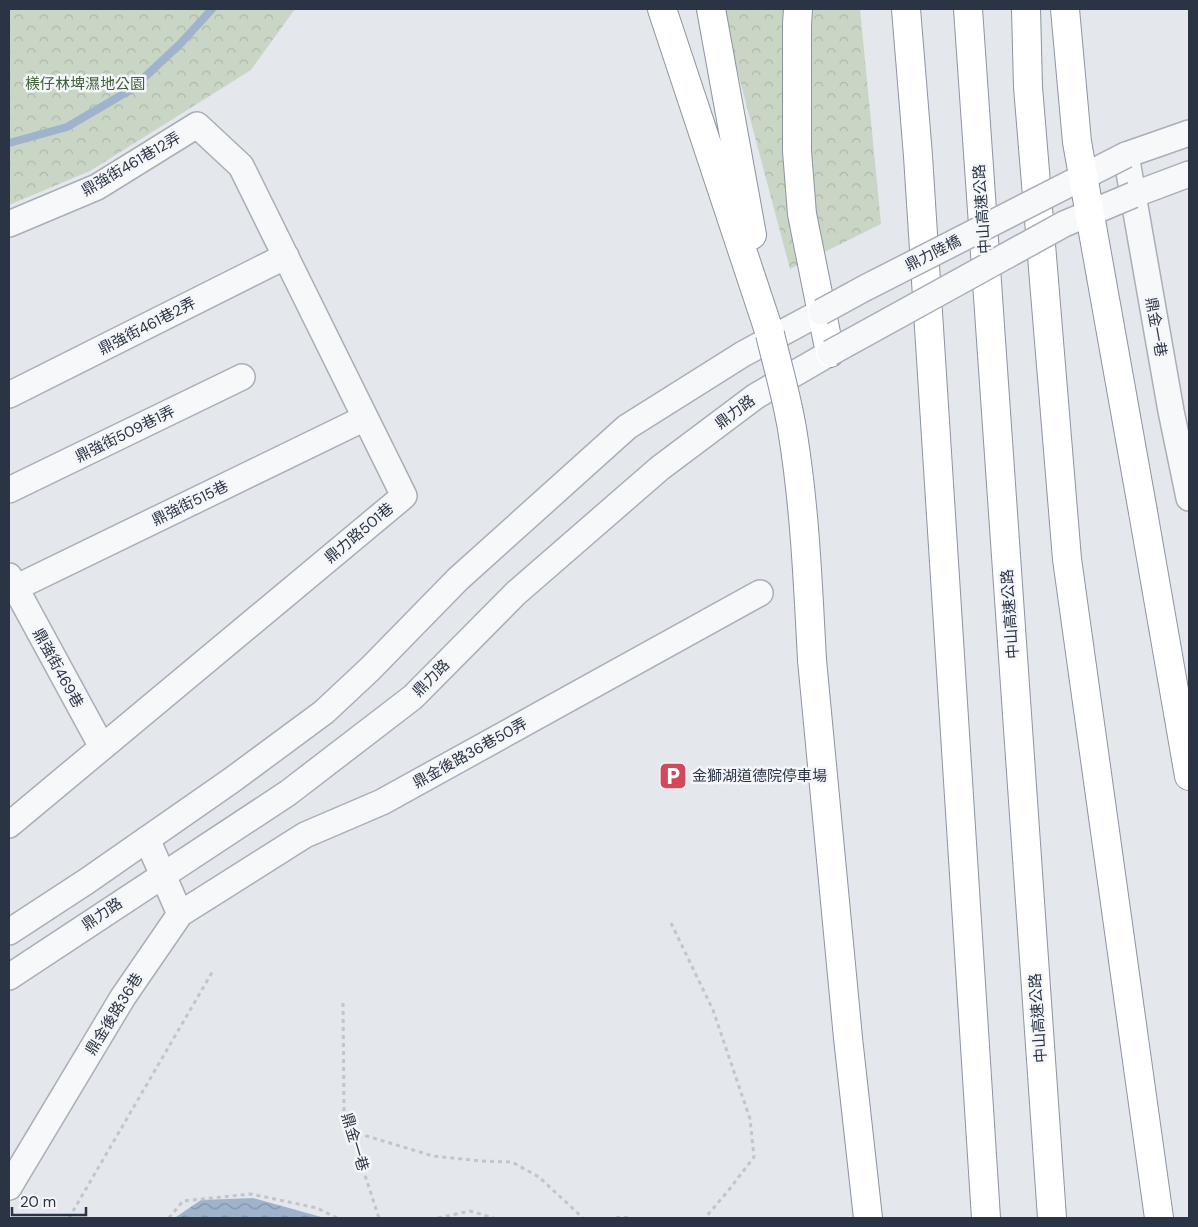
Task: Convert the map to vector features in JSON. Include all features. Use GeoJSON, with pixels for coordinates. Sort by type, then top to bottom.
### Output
{"type":"FeatureCollection","features":[{"type":"Feature","properties":{"kind":"highway"},"geometry":{"type":"LineString","coordinates":[[662,9],[770,334]]}},
{"type":"Feature","properties":{"kind":"highway"},"geometry":{"type":"LineString","coordinates":[[711,9],[770,334],[793,435],[805,530],[812,660],[847,1028],[868,1218]]}},
{"type":"Feature","properties":{"kind":"highway"},"geometry":{"type":"LineString","coordinates":[[798,9],[797,151],[802,214],[830,353]]}},
{"type":"Feature","properties":{"kind":"highway"},"geometry":{"type":"LineString","coordinates":[[906,9],[918,156],[986,1218]]}},
{"type":"Feature","properties":{"kind":"highway","name":"中山高速公路"},"geometry":{"type":"LineString","coordinates":[[968,9],[1052,1218]]}},
{"type":"Feature","properties":{"kind":"highway"},"geometry":{"type":"LineString","coordinates":[[1026,9],[1028,87],[1067,559],[1159,1218]]}},
{"type":"Feature","properties":{"kind":"highway"},"geometry":{"type":"LineString","coordinates":[[1065,9],[1076,142],[1189,776]]}},
{"type":"Feature","properties":{"kind":"street","name":"鼎強街461巷12弄"},"geometry":{"type":"LineString","coordinates":[[9,224],[97,186],[197,125]]}},
{"type":"Feature","properties":{"kind":"street","name":"鼎力路501巷"},"geometry":{"type":"LineString","coordinates":[[9,825],[404,496],[241,166],[197,125]]}},
{"type":"Feature","properties":{"kind":"street","name":"鼎力陸橋"},"geometry":{"type":"LineString","coordinates":[[821,312],[1126,155],[1189,133]]}},
{"type":"Feature","properties":{"kind":"street","name":"鼎金一巷"},"geometry":{"type":"LineString","coordinates":[[1126,155],[1171,411],[1189,498]]}},
{"type":"Feature","properties":{"kind":"street"},"geometry":{"type":"LineString","coordinates":[[830,353],[1064,224],[1189,174]]}},
{"type":"Feature","properties":{"kind":"street","name":"鼎強街461巷2弄"},"geometry":{"type":"LineString","coordinates":[[9,395],[286,256]]}},
{"type":"Feature","properties":{"kind":"street"},"geometry":{"type":"LineString","coordinates":[[9,932],[87,881],[232,780],[324,712],[370,669],[458,580],[627,427],[743,354],[821,312]]}},
{"type":"Feature","properties":{"kind":"street","name":"鼎力路"},"geometry":{"type":"LineString","coordinates":[[9,976],[288,793],[413,697],[516,593],[660,468],[756,396],[830,353]]}},
{"type":"Feature","properties":{"kind":"street","name":"鼎強街509巷1弄"},"geometry":{"type":"LineString","coordinates":[[9,490],[242,377]]}},
{"type":"Feature","properties":{"kind":"street","name":"鼎強街515巷"},"geometry":{"type":"LineString","coordinates":[[11,585],[365,418]]}},
{"type":"Feature","properties":{"kind":"street","name":"鼎強街469巷"},"geometry":{"type":"LineString","coordinates":[[11,585],[102,747]]}},
{"type":"Feature","properties":{"kind":"street","name":"鼎金後路36巷50弄"},"geometry":{"type":"LineString","coordinates":[[180,914],[305,835],[382,802],[760,592]]}},
{"type":"Feature","properties":{"kind":"street"},"geometry":{"type":"LineString","coordinates":[[147,839],[180,914]]}},
{"type":"Feature","properties":{"kind":"street","name":"鼎金後路36巷"},"geometry":{"type":"LineString","coordinates":[[9,1186],[123,997],[180,914]]}},
{"type":"Feature","properties":{"kind":"path"},"geometry":{"type":"LineString","coordinates":[[671,923],[713,1010],[750,1120],[754,1158],[705,1218]]}},
{"type":"Feature","properties":{"kind":"path"},"geometry":{"type":"LineString","coordinates":[[69,1218],[214,969]]}},
{"type":"Feature","properties":{"kind":"path","name":"鼎金一巷"},"geometry":{"type":"LineString","coordinates":[[343,1003],[344,1111],[379,1218]]}},
{"type":"Feature","properties":{"kind":"path"},"geometry":{"type":"LineString","coordinates":[[350,1131],[433,1156],[512,1162],[539,1177],[583,1218]]}},
{"type":"Feature","properties":{"kind":"path"},"geometry":{"type":"LineString","coordinates":[[169,1218],[183,1201],[251,1194],[317,1208],[337,1218]]}},
{"type":"Feature","properties":{"kind":"path"},"geometry":{"type":"LineString","coordinates":[[438,1218],[470,1211],[494,1218]]}},
{"type":"Feature","properties":{"kind":"path"},"geometry":{"type":"LineString","coordinates":[[616,1218],[632,1218]]}},
{"type":"Feature","properties":{"kind":"green space","name":"檨仔林埤濕地公園"},"geometry":{"type":"Polygon","coordinates":[[[9,9],[295,9],[251,70],[90,171],[9,205],[9,9]]]}},
{"type":"Feature","properties":{"kind":"green space"},"geometry":{"type":"Polygon","coordinates":[[[721,9],[860,9],[881,224],[790,269],[721,9]]]}},
{"type":"Feature","properties":{"kind":"water"},"geometry":{"type":"Polygon","coordinates":[[[253,1198],[325,1218],[176,1217],[201,1200],[253,1198]]]}},
{"type":"Feature","properties":{"kind":"waterway"},"geometry":{"type":"LineString","coordinates":[[9,143],[67,127],[132,89],[181,43],[212,9]]}},
{"type":"Feature","properties":{"kind":"place","name":"金獅湖道德院停車場"},"geometry":{"type":"Point","coordinates":[673,776]}}]}
